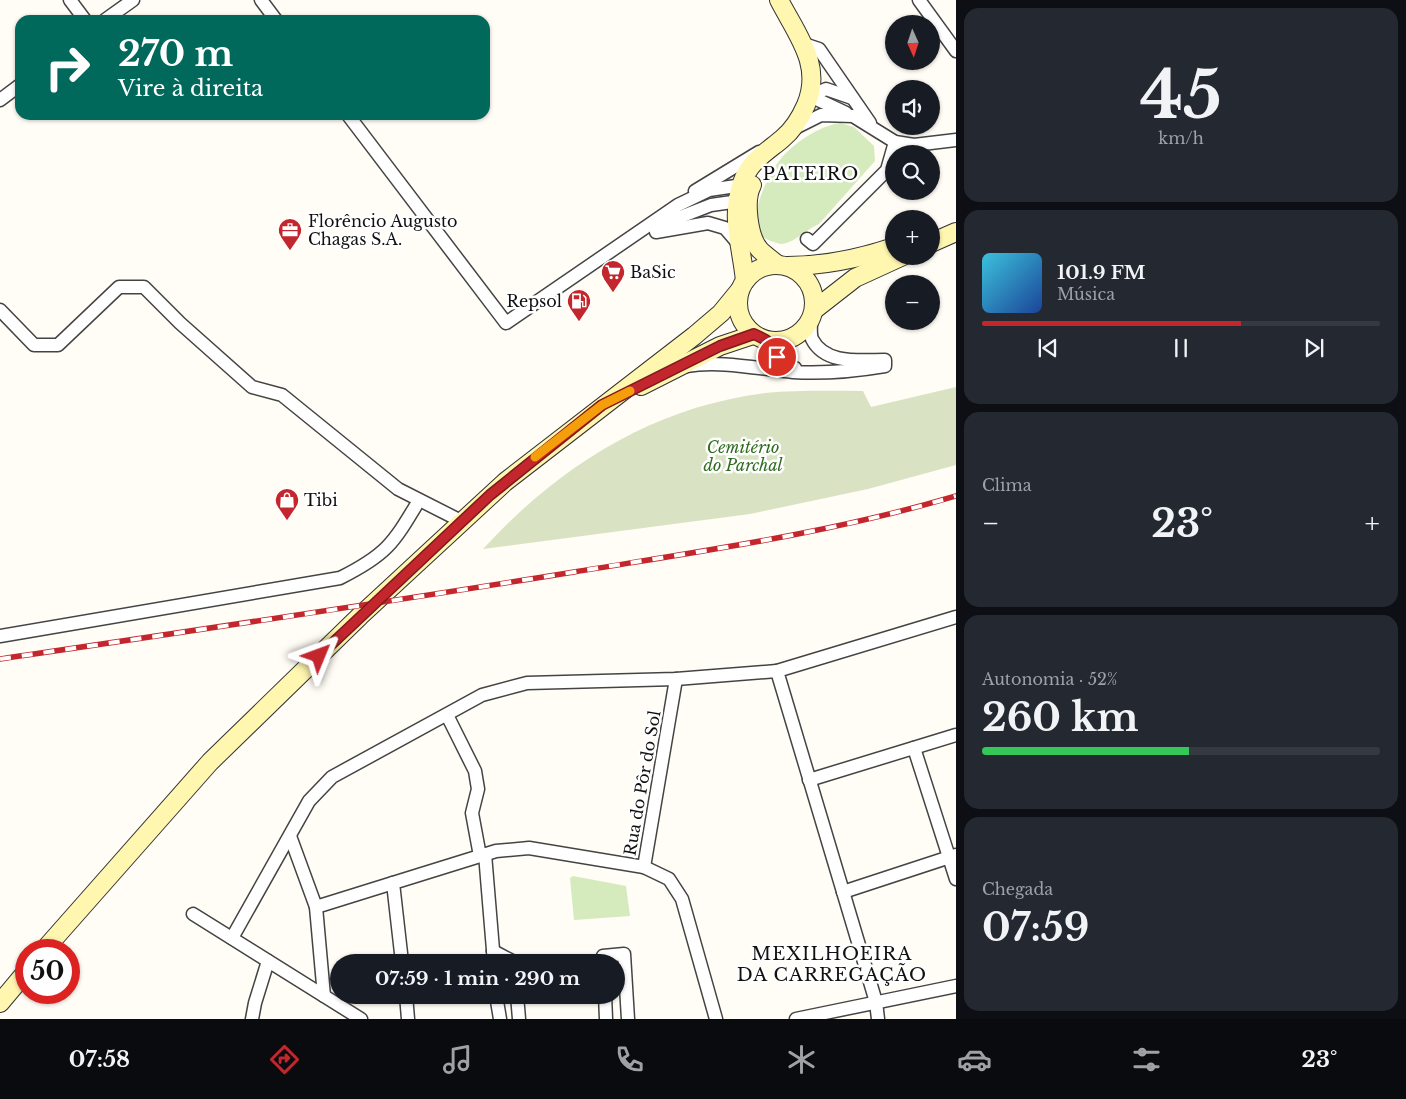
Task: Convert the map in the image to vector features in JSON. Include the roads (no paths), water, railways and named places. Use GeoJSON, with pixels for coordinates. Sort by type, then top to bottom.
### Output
{"type":"FeatureCollection","features":[{"type":"Feature","properties":{"kind":"main road"},"geometry":{"type":"LineString","coordinates":[[778,0],[811,62],[813,80],[810,96],[787,134],[736,205],[738,242],[743,261],[738,313],[744,325],[760,337],[779,342],[792,338],[803,330],[812,315],[855,278],[885,264]]}},
{"type":"Feature","properties":{"kind":"main road"},"geometry":{"type":"LineString","coordinates":[[746,193],[751,232],[758,248],[782,266],[798,272],[807,281],[813,293],[812,315]]}},
{"type":"Feature","properties":{"kind":"main road"},"geometry":{"type":"LineString","coordinates":[[940,232],[956,228]]}},
{"type":"Feature","properties":{"kind":"main road"},"geometry":{"type":"LineString","coordinates":[[940,240],[956,232]]}},
{"type":"Feature","properties":{"kind":"main road"},"geometry":{"type":"LineString","coordinates":[[54,939],[210,762],[461,521],[505,482],[721,313],[742,286],[761,268],[838,263],[885,250]]}},
{"type":"Feature","properties":{"kind":"main road"},"geometry":{"type":"LineString","coordinates":[[602,405],[720,346],[760,337]]}},
{"type":"Feature","properties":{"kind":"main road"},"geometry":{"type":"LineString","coordinates":[[0,1003],[15,985]]}},
{"type":"Feature","properties":{"kind":"street"},"geometry":{"type":"LineString","coordinates":[[70,0],[81,15]]}},
{"type":"Feature","properties":{"kind":"street"},"geometry":{"type":"LineString","coordinates":[[112,15],[133,0]]}},
{"type":"Feature","properties":{"kind":"street"},"geometry":{"type":"LineString","coordinates":[[261,0],[272,15]]}},
{"type":"Feature","properties":{"kind":"street"},"geometry":{"type":"LineString","coordinates":[[920,0],[956,52]]}},
{"type":"Feature","properties":{"kind":"street"},"geometry":{"type":"LineString","coordinates":[[801,43],[819,49],[875,129]]}},
{"type":"Feature","properties":{"kind":"street"},"geometry":{"type":"LineString","coordinates":[[0,100],[15,88]]}},
{"type":"Feature","properties":{"kind":"street"},"geometry":{"type":"LineString","coordinates":[[810,96],[826,89],[852,98]]}},
{"type":"Feature","properties":{"kind":"street"},"geometry":{"type":"LineString","coordinates":[[810,96],[853,116],[896,142],[914,145],[956,140]]}},
{"type":"Feature","properties":{"kind":"street"},"geometry":{"type":"LineString","coordinates":[[352,120],[506,323],[632,237],[666,209],[787,134],[822,114],[853,116]]}},
{"type":"Feature","properties":{"kind":"street"},"geometry":{"type":"LineString","coordinates":[[807,239],[813,244],[887,170],[896,142]]}},
{"type":"Feature","properties":{"kind":"street"},"geometry":{"type":"LineString","coordinates":[[632,237],[711,205],[732,202],[746,193]]}},
{"type":"Feature","properties":{"kind":"street"},"geometry":{"type":"LineString","coordinates":[[632,237],[708,223],[725,228],[738,242]]}},
{"type":"Feature","properties":{"kind":"street"},"geometry":{"type":"LineString","coordinates":[[0,310],[34,345],[58,345],[119,287],[144,287],[180,323],[252,387],[282,395],[398,489],[461,521]]}},
{"type":"Feature","properties":{"kind":"street"},"geometry":{"type":"LineString","coordinates":[[602,405],[687,366],[714,365],[817,373],[852,371],[885,366],[884,360],[833,358],[821,352],[811,338],[812,315]]}},
{"type":"Feature","properties":{"kind":"street"},"geometry":{"type":"LineString","coordinates":[[760,337],[783,365],[817,373]]}},
{"type":"Feature","properties":{"kind":"street"},"geometry":{"type":"LineString","coordinates":[[0,636],[340,578],[382,553],[395,541],[418,502]]}},
{"type":"Feature","properties":{"kind":"street"},"geometry":{"type":"LineString","coordinates":[[232,938],[309,801],[332,777],[482,696],[527,683],[676,679],[777,671],[956,617]]}},
{"type":"Feature","properties":{"kind":"street"},"geometry":{"type":"LineString","coordinates":[[777,671],[876,1002],[878,1019]]}},
{"type":"Feature","properties":{"kind":"street","name":"Rua do Pôr do Sol"},"geometry":{"type":"LineString","coordinates":[[676,679],[644,867],[669,879],[682,899],[716,1019]]}},
{"type":"Feature","properties":{"kind":"street"},"geometry":{"type":"LineString","coordinates":[[446,715],[474,771],[478,788],[472,813],[483,855],[493,954]]}},
{"type":"Feature","properties":{"kind":"street"},"geometry":{"type":"LineString","coordinates":[[809,780],[956,735]]}},
{"type":"Feature","properties":{"kind":"street"},"geometry":{"type":"LineString","coordinates":[[914,748],[953,856],[956,879]]}},
{"type":"Feature","properties":{"kind":"street"},"geometry":{"type":"LineString","coordinates":[[290,836],[316,907],[324,996]]}},
{"type":"Feature","properties":{"kind":"street"},"geometry":{"type":"LineString","coordinates":[[316,907],[483,855],[529,848],[644,867]]}},
{"type":"Feature","properties":{"kind":"street"},"geometry":{"type":"LineString","coordinates":[[843,892],[953,856]]}},
{"type":"Feature","properties":{"kind":"street"},"geometry":{"type":"LineString","coordinates":[[393,883],[401,954]]}},
{"type":"Feature","properties":{"kind":"street"},"geometry":{"type":"LineString","coordinates":[[193,914],[361,1019]]}},
{"type":"Feature","properties":{"kind":"street"},"geometry":{"type":"LineString","coordinates":[[252,1019],[254,1004],[268,961]]}},
{"type":"Feature","properties":{"kind":"street"},"geometry":{"type":"LineString","coordinates":[[625,970],[628,1019]]}},
{"type":"Feature","properties":{"kind":"street"},"geometry":{"type":"LineString","coordinates":[[796,1019],[956,986]]}},
{"type":"Feature","properties":{"kind":"street"},"geometry":{"type":"LineString","coordinates":[[407,1004],[408,1019]]}},
{"type":"Feature","properties":{"kind":"street"},"geometry":{"type":"LineString","coordinates":[[498,1004],[500,1019]]}},
{"type":"Feature","properties":{"kind":"street"},"geometry":{"type":"LineString","coordinates":[[518,1004],[519,1019]]}},
{"type":"Feature","properties":{"kind":"street"},"geometry":{"type":"LineString","coordinates":[[605,1004],[606,1019]]}},
{"type":"Feature","properties":{"kind":"railway"},"geometry":{"type":"LineString","coordinates":[[0,659],[431,595],[766,540],[862,521],[956,496]]}},
{"type":"Feature","properties":{"kind":"place","name":"Florêncio Augusto Chagas S.A."},"geometry":{"type":"Point","coordinates":[290,251]}},
{"type":"Feature","properties":{"kind":"place","name":"BaSic"},"geometry":{"type":"Point","coordinates":[613,293]}},
{"type":"Feature","properties":{"kind":"place","name":"Repsol"},"geometry":{"type":"Point","coordinates":[579,322]}},
{"type":"Feature","properties":{"kind":"place","name":"Tibi"},"geometry":{"type":"Point","coordinates":[287,521]}},
{"type":"Feature","properties":{"kind":"district","name":"PATEIRO"},"geometry":{"type":"Point","coordinates":[811,174]}},
{"type":"Feature","properties":{"kind":"district","name":"MEXILHOEIRA DA CARREGAÇÃO"},"geometry":{"type":"Point","coordinates":[832,964]}},
{"type":"Feature","properties":{"kind":"park label","name":"Cemitério do Parchal"},"geometry":{"type":"Point","coordinates":[743,456]}}]}
